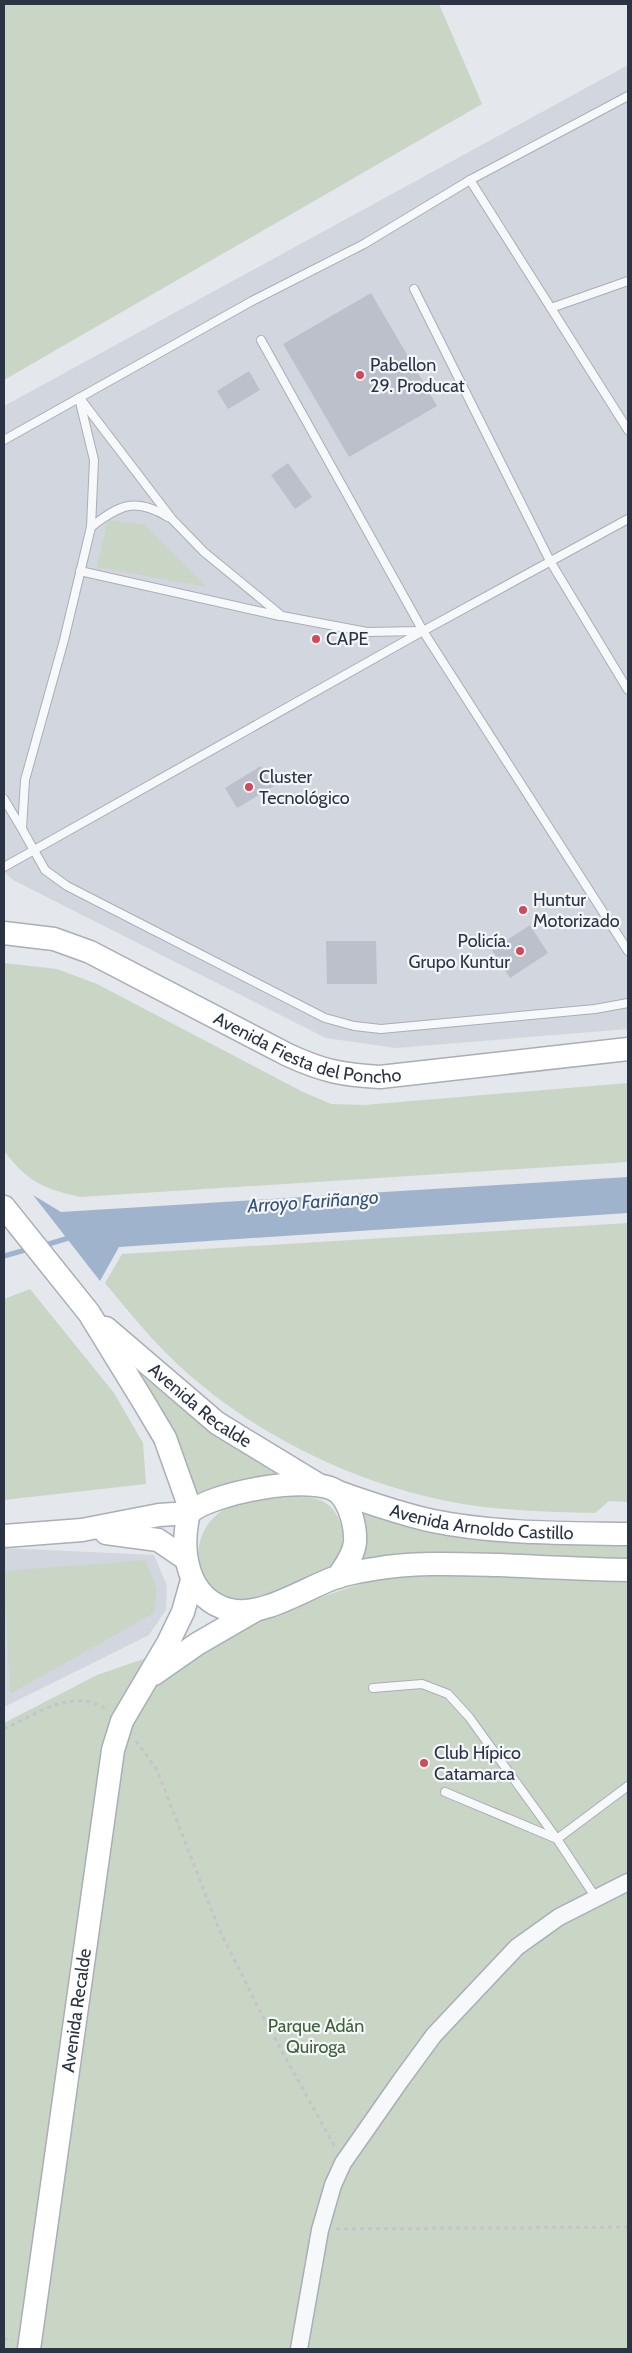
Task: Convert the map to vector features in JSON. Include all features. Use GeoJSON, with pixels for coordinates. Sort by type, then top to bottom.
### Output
{"type":"FeatureCollection","features":[{"type":"Feature","properties":{"kind":"main road","name":"Avenida Fiesta del Poncho"},"geometry":{"type":"LineString","coordinates":[[4,933],[54,939],[90,952],[288,1055],[317,1068],[345,1075],[380,1077],[628,1049]]}},
{"type":"Feature","properties":{"kind":"main road","name":"Avenida Recalde"},"geometry":{"type":"LineString","coordinates":[[4,1206],[89,1313],[165,1438],[190,1512]]}},
{"type":"Feature","properties":{"kind":"main road","name":"Avenida Recalde"},"geometry":{"type":"LineString","coordinates":[[89,1313],[217,1423],[329,1489]]}},
{"type":"Feature","properties":{"kind":"main road"},"geometry":{"type":"LineString","coordinates":[[4,1536],[82,1530],[159,1515],[190,1512],[209,1500],[238,1491],[280,1486],[329,1489],[349,1509],[354,1525],[355,1543],[348,1561],[338,1576],[257,1610],[230,1610],[215,1604],[203,1595],[189,1570],[158,1540],[82,1530]]}},
{"type":"Feature","properties":{"kind":"main road","name":"Avenida Arnoldo Castillo"},"geometry":{"type":"LineString","coordinates":[[329,1489],[387,1509],[434,1521],[534,1532],[628,1534]]}},
{"type":"Feature","properties":{"kind":"main road"},"geometry":{"type":"LineString","coordinates":[[189,1570],[185,1536],[190,1512]]}},
{"type":"Feature","properties":{"kind":"main road","name":"Avenida Arnoldo Castillo"},"geometry":{"type":"LineString","coordinates":[[338,1576],[408,1564],[628,1570]]}},
{"type":"Feature","properties":{"kind":"main road","name":"Avenida Recalde"},"geometry":{"type":"LineString","coordinates":[[29,2349],[113,1750],[122,1722],[183,1612],[189,1570]]}},
{"type":"Feature","properties":{"kind":"main road","name":"Avenida Recalde"},"geometry":{"type":"LineString","coordinates":[[147,1679],[197,1644],[257,1610]]}},
{"type":"Feature","properties":{"kind":"street"},"geometry":{"type":"LineString","coordinates":[[299,2349],[320,2230],[333,2185],[343,2163],[434,2035],[517,1947],[559,1917],[628,1882]]}},
{"type":"Feature","properties":{"kind":"lane"},"geometry":{"type":"LineString","coordinates":[[4,440],[252,301],[364,244],[470,180],[628,96]]}},
{"type":"Feature","properties":{"kind":"lane"},"geometry":{"type":"LineString","coordinates":[[470,180],[628,430]]}},
{"type":"Feature","properties":{"kind":"lane"},"geometry":{"type":"LineString","coordinates":[[551,308],[628,281]]}},
{"type":"Feature","properties":{"kind":"lane"},"geometry":{"type":"LineString","coordinates":[[414,289],[550,561],[628,690]]}},
{"type":"Feature","properties":{"kind":"lane"},"geometry":{"type":"LineString","coordinates":[[261,340],[423,631],[628,950]]}},
{"type":"Feature","properties":{"kind":"lane"},"geometry":{"type":"LineString","coordinates":[[79,398],[172,519],[204,552],[282,616]]}},
{"type":"Feature","properties":{"kind":"lane"},"geometry":{"type":"LineString","coordinates":[[22,829],[25,780],[91,527],[94,460],[79,398]]}},
{"type":"Feature","properties":{"kind":"lane"},"geometry":{"type":"LineString","coordinates":[[91,527],[113,510],[132,505],[153,508],[172,519]]}},
{"type":"Feature","properties":{"kind":"lane"},"geometry":{"type":"LineString","coordinates":[[4,867],[423,631],[628,519]]}},
{"type":"Feature","properties":{"kind":"lane"},"geometry":{"type":"LineString","coordinates":[[80,572],[282,616],[367,632],[423,631]]}},
{"type":"Feature","properties":{"kind":"lane"},"geometry":{"type":"LineString","coordinates":[[4,799],[45,870],[67,886],[325,1018],[354,1026],[382,1029],[596,1009],[628,1003]]}},
{"type":"Feature","properties":{"kind":"lane"},"geometry":{"type":"LineString","coordinates":[[373,1688],[422,1684],[448,1694],[469,1717],[557,1839],[596,1898]]}},
{"type":"Feature","properties":{"kind":"lane"},"geometry":{"type":"LineString","coordinates":[[557,1839],[628,1786]]}},
{"type":"Feature","properties":{"kind":"lane"},"geometry":{"type":"LineString","coordinates":[[446,1792],[557,1839]]}},
{"type":"Feature","properties":{"kind":"path"},"geometry":{"type":"LineString","coordinates":[[4,1729],[66,1700],[92,1703],[105,1708],[122,1722],[157,1770],[219,1929],[262,2015],[343,2163]]}},
{"type":"Feature","properties":{"kind":"path"},"geometry":{"type":"LineString","coordinates":[[320,2230],[628,2227]]}},
{"type":"Feature","properties":{"kind":"shaded area","name":"CAPE"},"geometry":{"type":"Polygon","coordinates":[[[628,65],[628,1029],[396,1048],[326,1038],[13,880],[4,872],[4,406],[628,65]]]}},
{"type":"Feature","properties":{"kind":"shaded area"},"geometry":{"type":"Polygon","coordinates":[[[4,1548],[154,1555],[167,1586],[166,1610],[149,1635],[4,1707],[4,1548]]]}},
{"type":"Feature","properties":{"kind":"green space"},"geometry":{"type":"Polygon","coordinates":[[[4,4],[439,4],[482,104],[4,380],[4,4]]]}},
{"type":"Feature","properties":{"kind":"green space"},"geometry":{"type":"Polygon","coordinates":[[[108,520],[145,525],[207,587],[97,567],[108,520]]]}},
{"type":"Feature","properties":{"kind":"green space"},"geometry":{"type":"Polygon","coordinates":[[[4,963],[57,969],[97,984],[303,1092],[331,1104],[364,1105],[628,1083],[628,1162],[80,1197],[55,1190],[29,1177],[4,1151],[4,963]]]}},
{"type":"Feature","properties":{"kind":"green space"},"geometry":{"type":"Polygon","coordinates":[[[628,1223],[628,1502],[609,1501],[595,1513],[496,1508],[423,1496],[382,1484],[304,1451],[266,1431],[197,1382],[159,1346],[105,1283],[122,1254],[628,1223]]]}},
{"type":"Feature","properties":{"kind":"green space"},"geometry":{"type":"Polygon","coordinates":[[[30,1289],[114,1393],[143,1443],[146,1484],[4,1500],[4,1299],[30,1289]]]}},
{"type":"Feature","properties":{"kind":"green space"},"geometry":{"type":"Polygon","coordinates":[[[136,1371],[210,1432],[280,1476],[220,1485],[194,1494],[190,1476],[172,1430],[136,1371]]]}},
{"type":"Feature","properties":{"kind":"green space"},"geometry":{"type":"Polygon","coordinates":[[[297,1496],[320,1500],[335,1512],[342,1530],[342,1541],[341,1550],[331,1567],[292,1587],[251,1602],[229,1599],[213,1588],[205,1579],[198,1558],[202,1536],[214,1517],[223,1510],[239,1504],[297,1496]]]}},
{"type":"Feature","properties":{"kind":"green space"},"geometry":{"type":"Polygon","coordinates":[[[363,1511],[430,1530],[491,1541],[628,1546],[628,1561],[423,1552],[366,1559],[362,1556],[361,1514],[363,1511]]]}},
{"type":"Feature","properties":{"kind":"green space"},"geometry":{"type":"Polygon","coordinates":[[[145,1560],[157,1589],[154,1613],[10,1694],[4,1571],[145,1560]]]}},
{"type":"Feature","properties":{"kind":"green space","name":"Parque Adán Quiroga"},"geometry":{"type":"Polygon","coordinates":[[[457,1575],[628,1582],[628,2349],[4,2349],[4,1723],[97,1675],[377,1578],[457,1575]]]}},
{"type":"Feature","properties":{"kind":"water"},"geometry":{"type":"Polygon","coordinates":[[[628,1177],[628,1213],[119,1247],[100,1281],[33,1195],[61,1212],[628,1177]]]}},
{"type":"Feature","properties":{"kind":"building","name":"Pabellon 29. Producat"},"geometry":{"type":"Polygon","coordinates":[[[371,293],[437,406],[349,457],[283,344],[371,293]]]}},
{"type":"Feature","properties":{"kind":"building"},"geometry":{"type":"Polygon","coordinates":[[[249,371],[260,390],[228,409],[217,391],[249,371]]]}},
{"type":"Feature","properties":{"kind":"building"},"geometry":{"type":"Polygon","coordinates":[[[288,463],[312,497],[295,509],[271,475],[288,463]]]}},
{"type":"Feature","properties":{"kind":"building","name":"Cluster Tecnológico"},"geometry":{"type":"Polygon","coordinates":[[[261,766],[274,786],[237,808],[225,788],[261,766]]]}},
{"type":"Feature","properties":{"kind":"building","name":"Policía. Grupo Kuntur"},"geometry":{"type":"Polygon","coordinates":[[[530,925],[548,953],[510,978],[492,950],[530,925]]]}},
{"type":"Feature","properties":{"kind":"building"},"geometry":{"type":"Polygon","coordinates":[[[326,941],[376,941],[377,984],[327,984],[326,941]]]}},
{"type":"Feature","properties":{"kind":"waterway","name":"Arroyo Fariñango"},"geometry":{"type":"LineString","coordinates":[[42,1246],[72,1237]]}},
{"type":"Feature","properties":{"kind":"waterway","name":"Arroyo Fariñango"},"geometry":{"type":"LineString","coordinates":[[4,1256],[29,1249]]}},
{"type":"Feature","properties":{"kind":"place","name":"Pabellon 29. Producat"},"geometry":{"type":"Point","coordinates":[360,375]}},
{"type":"Feature","properties":{"kind":"place","name":"CAPE"},"geometry":{"type":"Point","coordinates":[316,639]}},
{"type":"Feature","properties":{"kind":"place","name":"Cluster Tecnológico"},"geometry":{"type":"Point","coordinates":[249,787]}},
{"type":"Feature","properties":{"kind":"place","name":"Huntur Motorizado"},"geometry":{"type":"Point","coordinates":[523,910]}},
{"type":"Feature","properties":{"kind":"place","name":"Policía. Grupo Kuntur"},"geometry":{"type":"Point","coordinates":[520,951]}},
{"type":"Feature","properties":{"kind":"place","name":"Club Hípico Catamarca"},"geometry":{"type":"Point","coordinates":[424,1763]}}]}
